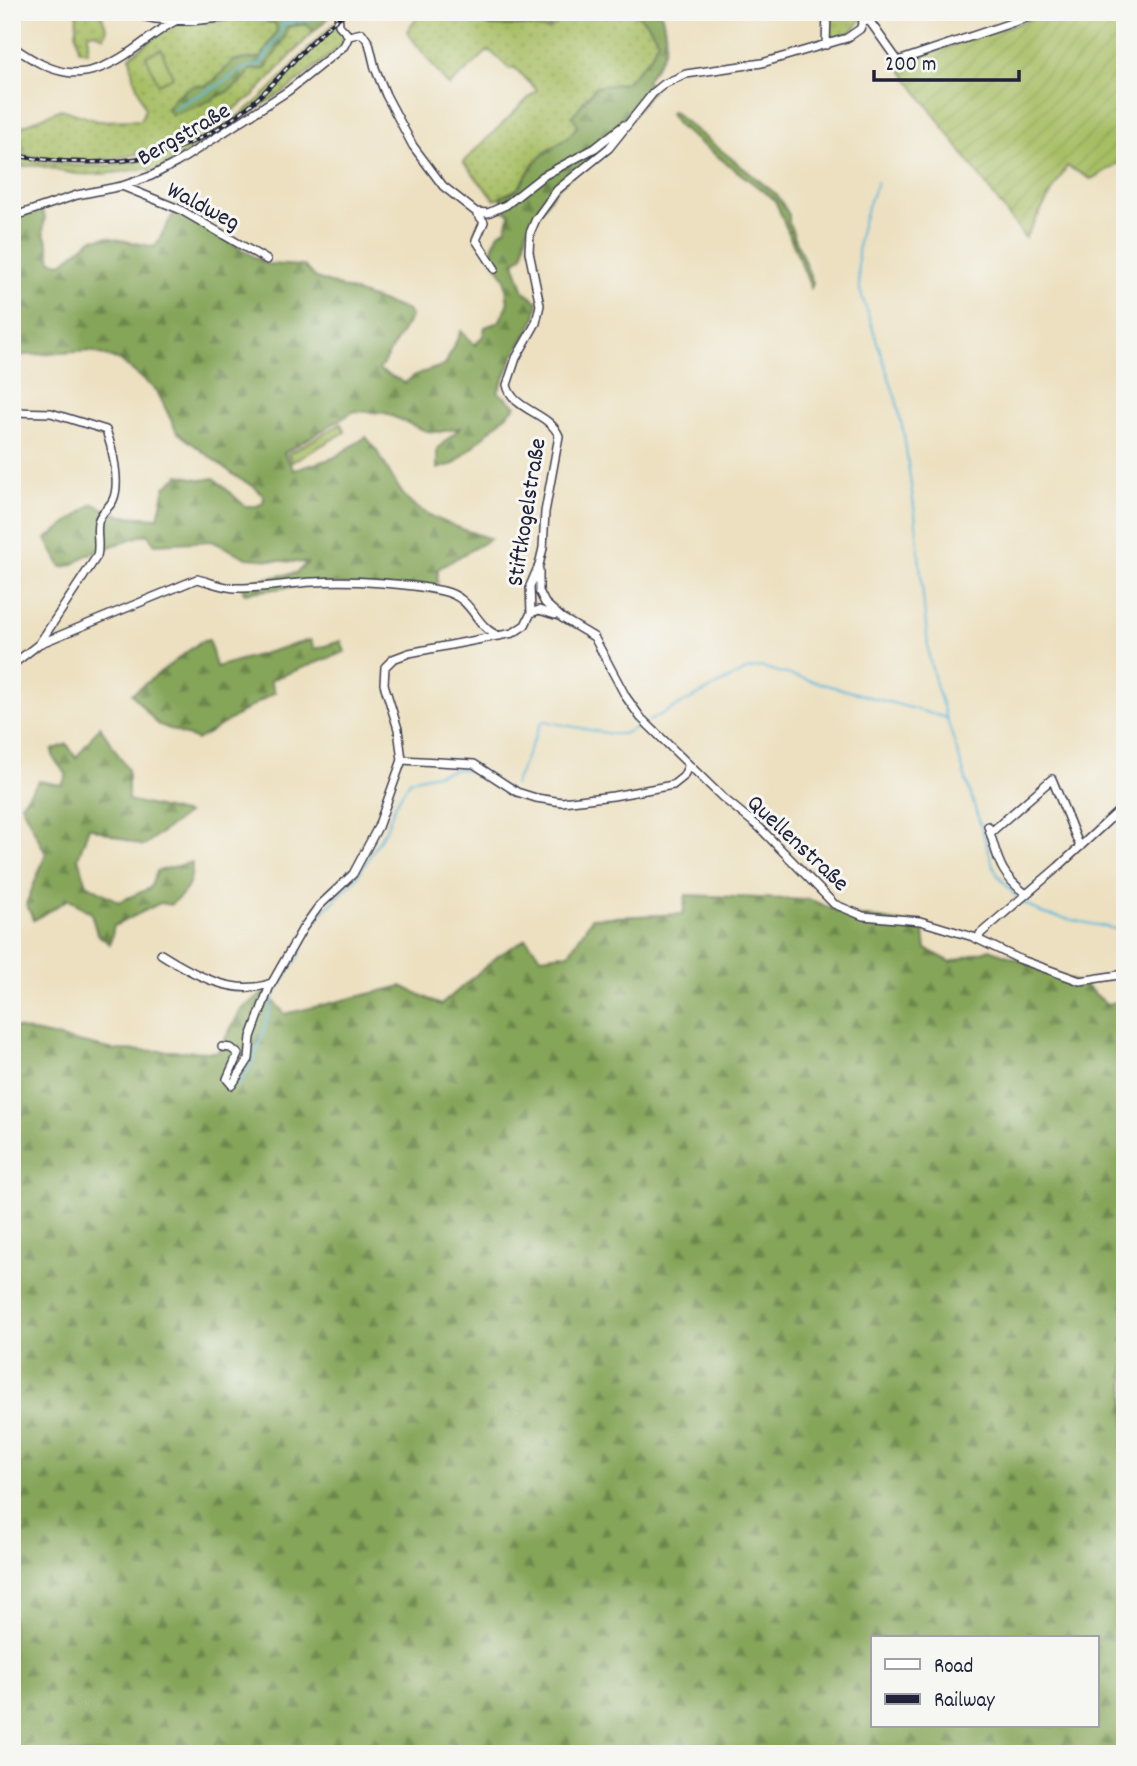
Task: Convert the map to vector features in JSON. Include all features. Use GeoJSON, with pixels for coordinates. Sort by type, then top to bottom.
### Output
{"type":"FeatureCollection","features":[{"type":"Feature","properties":{"kind":"street"},"geometry":{"type":"LineString","coordinates":[[122,12],[190,21],[281,12]]}},
{"type":"Feature","properties":{"kind":"street"},"geometry":{"type":"LineString","coordinates":[[163,12],[177,20]]}},
{"type":"Feature","properties":{"kind":"street"},"geometry":{"type":"LineString","coordinates":[[338,12],[339,25],[349,36],[362,33],[367,38],[386,95],[413,146],[443,186],[476,212],[484,222]]}},
{"type":"Feature","properties":{"kind":"street"},"geometry":{"type":"LineString","coordinates":[[826,44],[827,12]]}},
{"type":"Feature","properties":{"kind":"street"},"geometry":{"type":"LineString","coordinates":[[866,15],[898,61],[1044,12]]}},
{"type":"Feature","properties":{"kind":"street","name":"Stiftkogelstraße"},"geometry":{"type":"LineString","coordinates":[[12,666],[39,644],[197,579],[237,588],[316,582],[432,588],[459,597],[470,606],[486,629],[501,636],[519,630],[531,613],[530,586],[540,565],[545,512],[559,436],[548,421],[516,401],[509,393],[507,385],[516,358],[539,314],[540,298],[529,252],[530,233],[536,219],[557,190],[610,148],[653,93],[664,84],[685,74],[762,63],[826,44],[854,34],[866,15]]}},
{"type":"Feature","properties":{"kind":"street"},"geometry":{"type":"LineString","coordinates":[[12,46],[46,67],[83,74],[127,54],[177,20]]}},
{"type":"Feature","properties":{"kind":"street","name":"Bergstraße"},"geometry":{"type":"LineString","coordinates":[[12,217],[77,195],[141,181],[176,163],[288,91],[344,46],[349,36]]}},
{"type":"Feature","properties":{"kind":"street"},"geometry":{"type":"LineString","coordinates":[[476,212],[488,213],[506,205],[543,176],[581,158],[633,118]]}},
{"type":"Feature","properties":{"kind":"street","name":"Waldweg"},"geometry":{"type":"LineString","coordinates":[[122,186],[179,209],[267,260]]}},
{"type":"Feature","properties":{"kind":"street"},"geometry":{"type":"LineString","coordinates":[[488,213],[475,240],[495,269]]}},
{"type":"Feature","properties":{"kind":"street","name":"Stiftkogelstraße"},"geometry":{"type":"LineString","coordinates":[[12,412],[51,413],[106,430],[116,490],[112,502],[99,517],[97,525],[100,546],[97,556],[39,644]]}},
{"type":"Feature","properties":{"kind":"street","name":"Quellenstraße"},"geometry":{"type":"LineString","coordinates":[[540,565],[538,585],[548,607],[594,637],[640,718],[722,797],[760,828],[834,904],[863,916],[920,921],[979,940],[1019,959],[1080,981],[1125,974]]}},
{"type":"Feature","properties":{"kind":"street","name":"Quellenstraße"},"geometry":{"type":"LineString","coordinates":[[531,613],[539,610],[562,618]]}},
{"type":"Feature","properties":{"kind":"street"},"geometry":{"type":"LineString","coordinates":[[222,1046],[231,1048],[238,1054],[227,1079],[232,1085],[249,1059],[251,1037],[272,983],[310,916],[346,882],[364,856],[378,827],[402,760],[402,749],[384,684],[383,670],[386,664],[416,651],[501,636]]}},
{"type":"Feature","properties":{"kind":"street"},"geometry":{"type":"LineString","coordinates":[[402,749],[412,759]]}},
{"type":"Feature","properties":{"kind":"street"},"geometry":{"type":"LineString","coordinates":[[402,760],[474,764],[517,792],[562,802],[673,785],[680,780],[689,765]]}},
{"type":"Feature","properties":{"kind":"street"},"geometry":{"type":"LineString","coordinates":[[1022,897],[1004,873],[989,830],[1052,779],[1080,847]]}},
{"type":"Feature","properties":{"kind":"street"},"geometry":{"type":"LineString","coordinates":[[979,940],[980,933],[1125,805]]}},
{"type":"Feature","properties":{"kind":"street"},"geometry":{"type":"LineString","coordinates":[[161,954],[211,981],[261,988],[272,983]]}},
{"type":"Feature","properties":{"kind":"green space"},"geometry":{"type":"Polygon","coordinates":[[[77,12],[101,13],[107,30],[104,37],[94,32],[88,34],[88,52],[79,50],[76,33],[77,12]]]}},
{"type":"Feature","properties":{"kind":"green space"},"geometry":{"type":"Polygon","coordinates":[[[293,12],[335,12],[314,31],[306,24],[287,27],[285,38],[265,69],[250,70],[238,85],[228,92],[172,115],[167,109],[176,96],[194,85],[206,86],[233,61],[262,57],[277,30],[275,23],[267,22],[265,17],[293,12]]]}},
{"type":"Feature","properties":{"kind":"green space"},"geometry":{"type":"Polygon","coordinates":[[[421,12],[436,18],[465,17],[551,29],[567,12],[634,12],[648,24],[658,40],[651,56],[626,83],[596,87],[583,101],[578,125],[571,137],[549,149],[533,164],[519,188],[495,200],[463,162],[537,90],[514,67],[510,69],[489,50],[449,86],[407,32],[421,12]]]}},
{"type":"Feature","properties":{"kind":"green space"},"geometry":{"type":"Polygon","coordinates":[[[487,12],[546,15],[551,25],[548,30],[526,26],[490,26],[487,24],[487,12]]]}},
{"type":"Feature","properties":{"kind":"green space"},"geometry":{"type":"Polygon","coordinates":[[[634,12],[661,12],[665,48],[646,80],[653,90],[606,147],[557,188],[527,231],[523,255],[514,262],[524,292],[538,302],[535,319],[513,357],[498,392],[516,406],[454,464],[437,469],[437,449],[460,428],[439,432],[426,431],[385,413],[355,411],[284,453],[294,470],[333,458],[366,437],[400,491],[413,505],[445,522],[490,539],[438,569],[437,592],[322,583],[244,593],[241,582],[296,573],[307,563],[247,558],[212,541],[155,544],[147,534],[61,567],[46,539],[93,504],[122,516],[158,518],[165,487],[179,475],[203,480],[214,478],[245,506],[257,506],[263,503],[264,497],[255,487],[238,478],[177,432],[157,391],[121,361],[91,351],[12,356],[12,193],[20,216],[40,208],[45,217],[43,232],[51,261],[62,263],[92,239],[106,237],[155,247],[176,209],[266,264],[304,266],[316,278],[409,311],[411,317],[379,370],[405,383],[415,375],[445,365],[461,331],[475,345],[483,336],[485,327],[499,322],[508,305],[505,279],[493,260],[492,248],[499,233],[506,228],[510,213],[502,210],[502,196],[517,189],[536,161],[574,131],[578,125],[572,116],[596,87],[626,83],[651,56],[658,40],[648,24],[634,12]]]}},
{"type":"Feature","properties":{"kind":"green space"},"geometry":{"type":"Polygon","coordinates":[[[829,12],[865,12],[853,30],[833,39],[830,38],[829,12]]]}},
{"type":"Feature","properties":{"kind":"green space"},"geometry":{"type":"Polygon","coordinates":[[[1051,12],[1125,12],[1125,160],[1091,179],[1067,166],[1025,238],[897,64],[1051,12]]]}},
{"type":"Feature","properties":{"kind":"green space"},"geometry":{"type":"Polygon","coordinates":[[[265,17],[267,22],[276,22],[277,30],[262,58],[233,61],[215,80],[168,109],[250,70],[265,69],[287,27],[306,24],[314,31],[254,95],[205,130],[176,143],[129,156],[88,162],[60,161],[12,153],[12,147],[25,149],[16,129],[61,109],[98,121],[141,120],[145,108],[133,76],[130,56],[172,24],[265,17]]]}},
{"type":"Feature","properties":{"kind":"green space"},"geometry":{"type":"Polygon","coordinates":[[[336,22],[343,37],[341,46],[288,89],[151,175],[149,168],[95,174],[77,174],[38,166],[12,170],[12,156],[72,166],[113,165],[155,157],[195,142],[232,121],[261,98],[336,22]]]}},
{"type":"Feature","properties":{"kind":"green space"},"geometry":{"type":"Polygon","coordinates":[[[161,49],[173,77],[158,84],[146,56],[161,49]]]}},
{"type":"Feature","properties":{"kind":"green space"},"geometry":{"type":"Polygon","coordinates":[[[672,111],[777,195],[789,215],[789,223],[813,283],[811,288],[775,200],[679,127],[670,114],[672,111]]]}},
{"type":"Feature","properties":{"kind":"green space"},"geometry":{"type":"Polygon","coordinates":[[[341,424],[345,432],[292,462],[288,454],[341,424]]]}},
{"type":"Feature","properties":{"kind":"green space"},"geometry":{"type":"Polygon","coordinates":[[[209,640],[216,667],[310,640],[315,649],[341,641],[345,652],[270,680],[275,692],[197,740],[157,724],[132,694],[200,642],[209,640]]]}},
{"type":"Feature","properties":{"kind":"green space"},"geometry":{"type":"Polygon","coordinates":[[[100,726],[128,770],[128,800],[187,814],[143,846],[89,827],[78,858],[87,884],[119,902],[150,888],[157,871],[192,862],[190,882],[181,895],[170,905],[160,903],[114,926],[110,944],[97,934],[91,913],[69,899],[34,920],[26,904],[46,854],[21,804],[39,781],[62,785],[67,775],[54,759],[52,750],[67,744],[76,758],[100,726]]]}},
{"type":"Feature","properties":{"kind":"green space"},"geometry":{"type":"Polygon","coordinates":[[[686,895],[811,900],[842,913],[923,926],[926,949],[951,962],[990,949],[1084,985],[1107,1004],[1125,1000],[1125,1047],[1122,1055],[1125,1057],[1125,1754],[12,1754],[12,1027],[114,1050],[218,1052],[241,1010],[265,992],[285,1014],[402,986],[441,1005],[499,955],[526,939],[541,957],[569,953],[592,918],[683,914],[686,895]]]}},
{"type":"Feature","properties":{"kind":"waterway"},"geometry":{"type":"LineString","coordinates":[[174,108],[239,72],[261,64],[281,33],[282,24],[318,18],[325,12]]}},
{"type":"Feature","properties":{"kind":"waterway"},"geometry":{"type":"LineString","coordinates":[[877,182],[866,211],[858,246],[860,290],[896,399],[904,435],[929,657],[993,865],[1016,897]]}},
{"type":"Feature","properties":{"kind":"waterway"},"geometry":{"type":"LineString","coordinates":[[649,721],[746,670],[761,667],[947,718]]}},
{"type":"Feature","properties":{"kind":"waterway"},"geometry":{"type":"LineString","coordinates":[[514,785],[544,721],[611,734],[623,734],[642,725]]}},
{"type":"Feature","properties":{"kind":"waterway"},"geometry":{"type":"LineString","coordinates":[[238,1086],[250,1067],[261,1040],[274,995],[300,954],[306,936],[320,915],[356,879],[386,829],[396,803],[410,780],[459,769],[478,773],[509,791]]}},
{"type":"Feature","properties":{"kind":"waterway"},"geometry":{"type":"LineString","coordinates":[[1020,901],[1044,914],[1125,931]]}},
{"type":"Feature","properties":{"kind":"railway"},"geometry":{"type":"LineString","coordinates":[[12,155],[45,160],[107,162],[167,152],[195,141],[250,105],[321,33],[347,12]]}}]}
